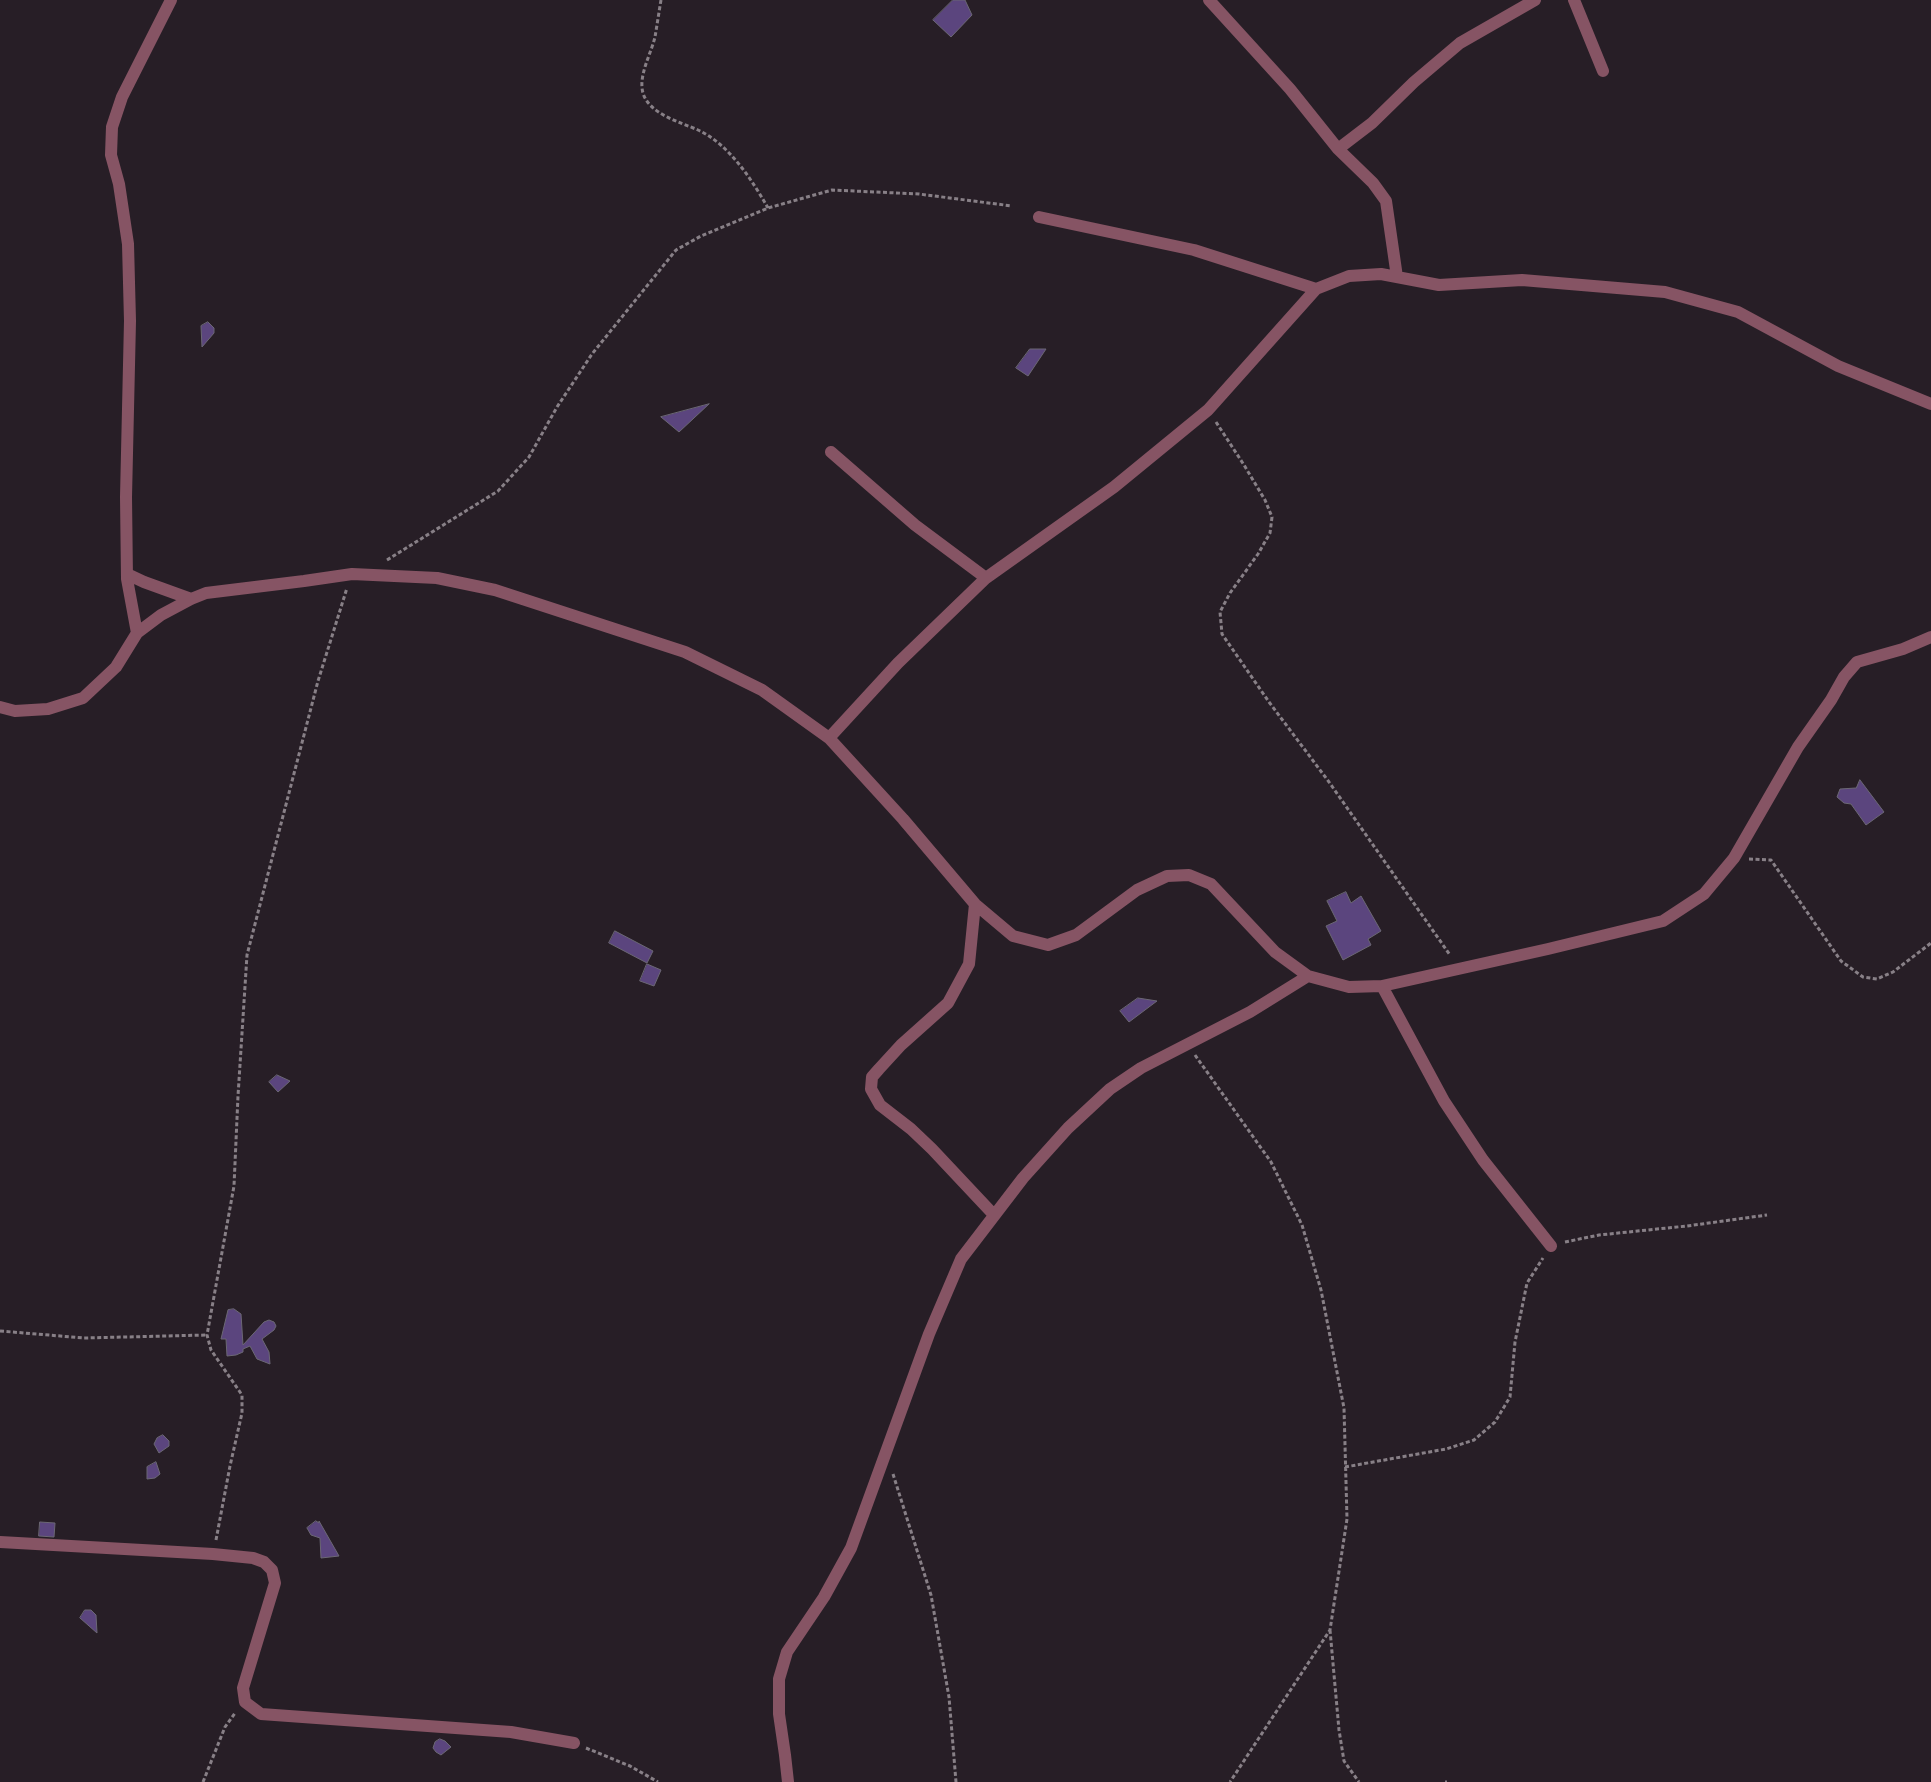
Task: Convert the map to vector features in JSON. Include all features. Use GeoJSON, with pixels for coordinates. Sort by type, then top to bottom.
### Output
{"type":"FeatureCollection","features":[{"type":"Feature","properties":{"kind":"street"},"geometry":{"type":"LineString","coordinates":[[137,633],[127,574],[126,497],[130,321],[128,244],[119,184],[111,155],[112,127],[122,97],[171,0]]}},
{"type":"Feature","properties":{"kind":"street"},"geometry":{"type":"LineString","coordinates":[[1209,0],[1290,89],[1338,149],[1373,182],[1386,201],[1398,277]]}},
{"type":"Feature","properties":{"kind":"street"},"geometry":{"type":"LineString","coordinates":[[1338,149],[1372,122],[1414,82],[1460,43],[1535,0]]}},
{"type":"Feature","properties":{"kind":"street"},"geometry":{"type":"LineString","coordinates":[[1574,0],[1603,71]]}},
{"type":"Feature","properties":{"kind":"street"},"geometry":{"type":"LineString","coordinates":[[1039,217],[1194,250],[1316,289]]}},
{"type":"Feature","properties":{"kind":"street"},"geometry":{"type":"LineString","coordinates":[[829,738],[898,663],[986,578],[1114,487],[1208,410],[1316,289],[1349,276],[1380,274],[1440,285],[1522,280],[1665,292],[1738,312],[1838,366],[1931,404]]}},
{"type":"Feature","properties":{"kind":"street"},"geometry":{"type":"LineString","coordinates":[[831,452],[915,525],[986,578]]}},
{"type":"Feature","properties":{"kind":"street"},"geometry":{"type":"LineString","coordinates":[[0,707],[15,711],[48,709],[83,698],[116,667],[137,633],[161,615],[206,593],[304,582],[358,573],[438,578],[495,590],[685,652],[762,690],[829,738],[903,819],[974,904],[1012,936],[1048,945],[1076,935],[1137,890],[1167,876],[1190,875],[1211,884],[1275,952],[1308,976],[1349,986],[1382,986],[1663,921],[1704,894],[1734,858],[1798,747],[1831,700],[1844,677],[1857,662],[1903,649],[1931,637]]}},
{"type":"Feature","properties":{"kind":"street"},"geometry":{"type":"LineString","coordinates":[[127,574],[191,599]]}},
{"type":"Feature","properties":{"kind":"street"},"geometry":{"type":"LineString","coordinates":[[974,904],[969,964],[948,1003],[901,1045],[872,1077],[871,1089],[880,1105],[911,1129],[932,1149],[994,1216]]}},
{"type":"Feature","properties":{"kind":"street"},"geometry":{"type":"LineString","coordinates":[[788,1782],[786,1755],[779,1714],[779,1679],[787,1652],[824,1597],[851,1548],[929,1334],[961,1259],[1023,1178],[1068,1128],[1110,1089],[1141,1068],[1250,1012],[1308,976]]}},
{"type":"Feature","properties":{"kind":"street"},"geometry":{"type":"LineString","coordinates":[[1382,986],[1444,1101],[1483,1160],[1551,1246]]}},
{"type":"Feature","properties":{"kind":"street"},"geometry":{"type":"LineString","coordinates":[[0,1542],[213,1554],[253,1558],[264,1562],[272,1570],[275,1583],[243,1688],[245,1702],[261,1714],[511,1732],[574,1743]]}},
{"type":"Feature","properties":{"kind":"path"},"geometry":{"type":"LineString","coordinates":[[662,0],[643,78],[643,93],[651,106],[672,119],[701,131],[740,164],[768,208]]}},
{"type":"Feature","properties":{"kind":"path"},"geometry":{"type":"LineString","coordinates":[[213,1554],[242,1413],[242,1394],[211,1350],[207,1335],[234,1186],[247,955],[318,681],[358,573],[498,491],[530,456],[557,407],[592,354],[676,250],[701,236],[768,208],[832,190],[920,194],[1012,206]]}},
{"type":"Feature","properties":{"kind":"path"},"geometry":{"type":"LineString","coordinates":[[1208,410],[1244,464],[1265,500],[1272,517],[1270,533],[1258,554],[1230,592],[1220,612],[1222,634],[1329,782],[1459,968]]}},
{"type":"Feature","properties":{"kind":"path"},"geometry":{"type":"LineString","coordinates":[[1734,858],[1771,860],[1841,961],[1863,978],[1877,978],[1893,972],[1931,943]]}},
{"type":"Feature","properties":{"kind":"path"},"geometry":{"type":"LineString","coordinates":[[1187,1045],[1270,1162],[1302,1225],[1321,1290],[1344,1408],[1347,1520],[1330,1630],[1339,1730],[1344,1761],[1359,1782]]}},
{"type":"Feature","properties":{"kind":"path"},"geometry":{"type":"LineString","coordinates":[[1345,1467],[1446,1449],[1474,1440],[1495,1422],[1510,1397],[1516,1342],[1527,1282],[1551,1246],[1599,1235],[1767,1215]]}},
{"type":"Feature","properties":{"kind":"path"},"geometry":{"type":"LineString","coordinates":[[0,1331],[84,1338],[207,1335]]}},
{"type":"Feature","properties":{"kind":"path"},"geometry":{"type":"LineString","coordinates":[[886,1449],[931,1595],[949,1697],[956,1782]]}},
{"type":"Feature","properties":{"kind":"path"},"geometry":{"type":"LineString","coordinates":[[1230,1782],[1330,1630]]}},
{"type":"Feature","properties":{"kind":"path"},"geometry":{"type":"LineString","coordinates":[[202,1782],[224,1727],[245,1702]]}},
{"type":"Feature","properties":{"kind":"path"},"geometry":{"type":"LineString","coordinates":[[574,1743],[630,1766],[658,1782]]}},
{"type":"Feature","properties":{"kind":"building"},"geometry":{"type":"Polygon","coordinates":[[[953,0],[965,0],[972,15],[951,37],[933,20],[953,0]]]}},
{"type":"Feature","properties":{"kind":"building"},"geometry":{"type":"Polygon","coordinates":[[[208,322],[214,328],[214,333],[202,347],[201,326],[208,322]]]}},
{"type":"Feature","properties":{"kind":"building"},"geometry":{"type":"Polygon","coordinates":[[[1030,349],[1046,349],[1028,376],[1016,368],[1030,349]]]}},
{"type":"Feature","properties":{"kind":"building"},"geometry":{"type":"Polygon","coordinates":[[[709,404],[679,432],[661,417],[709,404]]]}},
{"type":"Feature","properties":{"kind":"building"},"geometry":{"type":"Polygon","coordinates":[[[1860,780],[1884,812],[1866,825],[1851,804],[1844,803],[1837,797],[1840,789],[1856,788],[1860,780]]]}},
{"type":"Feature","properties":{"kind":"building"},"geometry":{"type":"Polygon","coordinates":[[[1346,892],[1351,903],[1361,896],[1381,931],[1368,939],[1371,945],[1343,960],[1326,926],[1337,921],[1327,901],[1346,892]]]}},
{"type":"Feature","properties":{"kind":"building"},"geometry":{"type":"Polygon","coordinates":[[[615,931],[653,951],[647,963],[609,943],[615,931]]]}},
{"type":"Feature","properties":{"kind":"building"},"geometry":{"type":"Polygon","coordinates":[[[647,964],[661,970],[654,986],[640,981],[647,964]]]}},
{"type":"Feature","properties":{"kind":"building"},"geometry":{"type":"Polygon","coordinates":[[[1138,998],[1157,1001],[1129,1022],[1120,1011],[1138,998]]]}},
{"type":"Feature","properties":{"kind":"building"},"geometry":{"type":"Polygon","coordinates":[[[277,1075],[290,1081],[278,1092],[269,1082],[277,1075]]]}},
{"type":"Feature","properties":{"kind":"building"},"geometry":{"type":"Polygon","coordinates":[[[234,1309],[241,1314],[243,1345],[264,1322],[269,1320],[274,1322],[276,1326],[274,1330],[262,1339],[269,1352],[270,1364],[257,1359],[250,1346],[243,1349],[243,1352],[227,1356],[226,1339],[221,1339],[228,1310],[234,1309]]]}},
{"type":"Feature","properties":{"kind":"building"},"geometry":{"type":"Polygon","coordinates":[[[163,1435],[169,1441],[169,1446],[159,1453],[154,1444],[157,1438],[163,1435]]]}},
{"type":"Feature","properties":{"kind":"building"},"geometry":{"type":"Polygon","coordinates":[[[156,1462],[160,1474],[155,1478],[147,1479],[147,1467],[156,1462]]]}},
{"type":"Feature","properties":{"kind":"building"},"geometry":{"type":"Polygon","coordinates":[[[316,1521],[319,1523],[319,1521],[339,1556],[321,1558],[320,1538],[311,1535],[307,1528],[316,1521]]]}},
{"type":"Feature","properties":{"kind":"building"},"geometry":{"type":"Polygon","coordinates":[[[40,1522],[55,1523],[54,1537],[39,1536],[40,1522]]]}},
{"type":"Feature","properties":{"kind":"building"},"geometry":{"type":"Polygon","coordinates":[[[85,1610],[91,1610],[96,1615],[97,1633],[80,1618],[85,1610]]]}},
{"type":"Feature","properties":{"kind":"building"},"geometry":{"type":"Polygon","coordinates":[[[440,1739],[451,1747],[441,1755],[433,1748],[435,1742],[440,1739]]]}}]}
